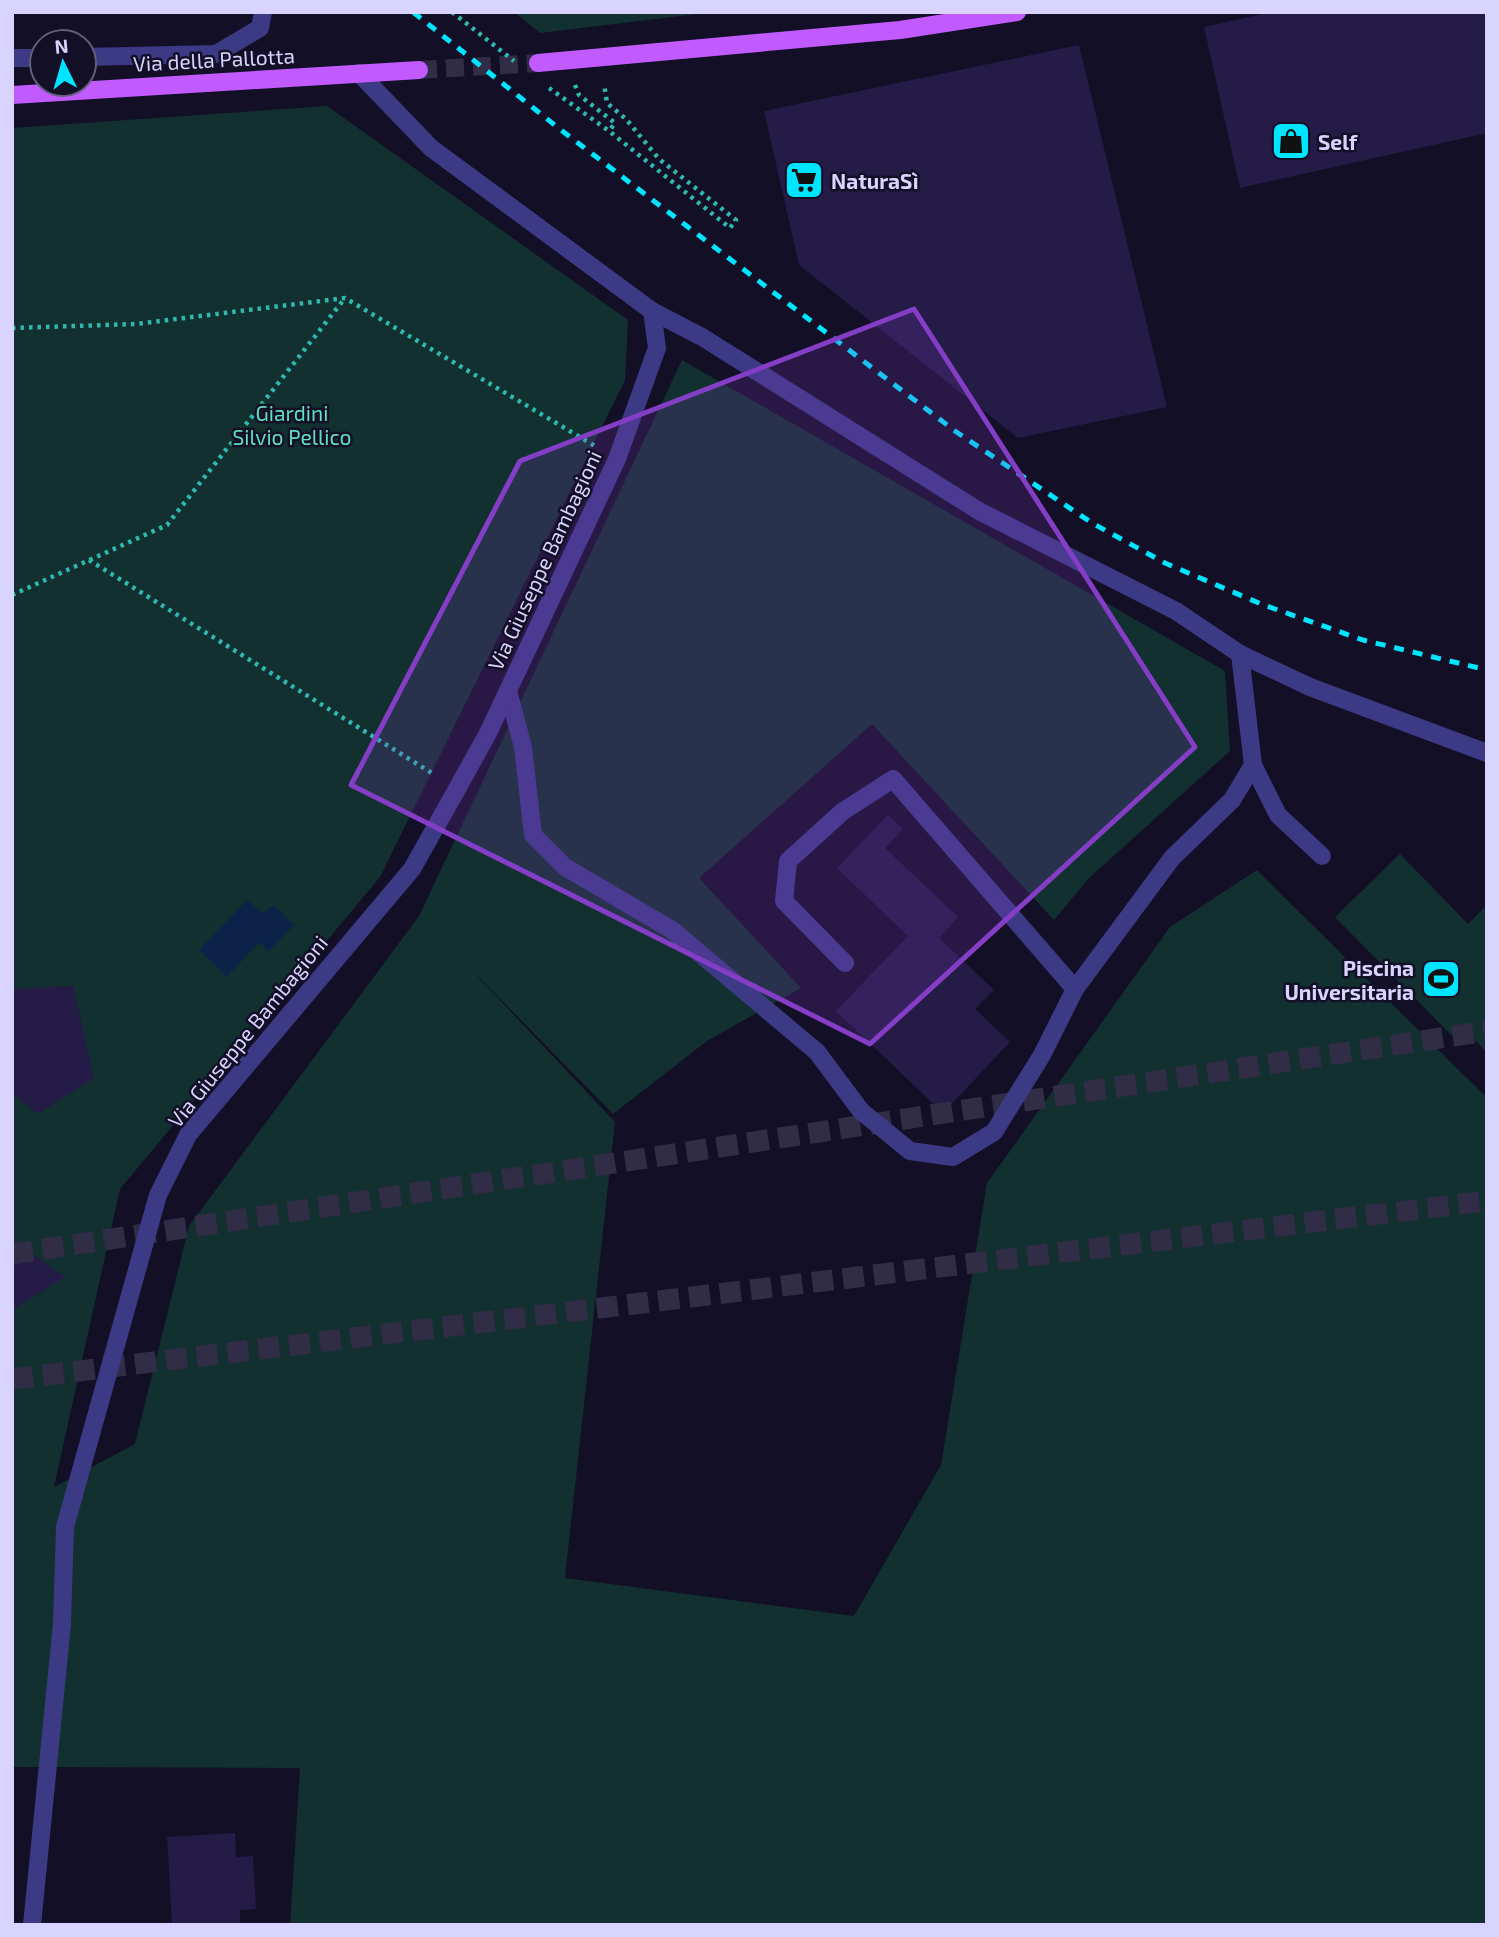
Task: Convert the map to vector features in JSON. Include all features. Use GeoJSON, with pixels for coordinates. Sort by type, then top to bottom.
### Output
{"type":"FeatureCollection","features":[{"type":"Feature","properties":{"kind":"main road"},"geometry":{"type":"LineString","coordinates":[[531,66],[900,30],[1017,12]]}},
{"type":"Feature","properties":{"kind":"main road","name":"Via della Pallotta"},"geometry":{"type":"LineString","coordinates":[[12,95],[419,70]]}},
{"type":"Feature","properties":{"kind":"street"},"geometry":{"type":"LineString","coordinates":[[98,57],[216,54],[260,28],[263,12]]}},
{"type":"Feature","properties":{"kind":"street"},"geometry":{"type":"LineString","coordinates":[[359,73],[431,148],[652,311],[702,337],[979,511],[1176,611],[1240,654],[1310,687],[1487,753]]}},
{"type":"Feature","properties":{"kind":"street","name":"Via Giuseppe Bambagioni"},"geometry":{"type":"LineString","coordinates":[[32,1925],[62,1625],[65,1527],[158,1195],[188,1135],[412,869],[457,789],[508,691],[617,459],[657,348],[652,311]]}},
{"type":"Feature","properties":{"kind":"street"},"geometry":{"type":"LineString","coordinates":[[1240,654],[1253,765],[1278,815],[1322,856]]}},
{"type":"Feature","properties":{"kind":"street"},"geometry":{"type":"LineString","coordinates":[[508,691],[523,747],[533,835],[565,867],[672,930],[817,1052],[861,1111],[910,1151],[953,1157],[994,1132],[1042,1055],[1075,989],[1172,858],[1232,800],[1253,765]]}},
{"type":"Feature","properties":{"kind":"street"},"geometry":{"type":"LineString","coordinates":[[845,963],[785,901],[788,861],[842,811],[893,779],[1075,989]]}},
{"type":"Feature","properties":{"kind":"path"},"geometry":{"type":"LineString","coordinates":[[452,12],[531,66]]}},
{"type":"Feature","properties":{"kind":"path"},"geometry":{"type":"LineString","coordinates":[[545,85],[609,131],[730,228],[736,220],[659,159],[626,119],[607,103],[602,84],[615,82]]}},
{"type":"Feature","properties":{"kind":"path"},"geometry":{"type":"LineString","coordinates":[[579,95],[615,123],[609,131]]}},
{"type":"Feature","properties":{"kind":"path"},"geometry":{"type":"LineString","coordinates":[[12,328],[135,324],[345,298],[617,459]]}},
{"type":"Feature","properties":{"kind":"path"},"geometry":{"type":"LineString","coordinates":[[12,595],[167,525],[345,298]]}},
{"type":"Feature","properties":{"kind":"path"},"geometry":{"type":"LineString","coordinates":[[88,560],[457,789]]}},
{"type":"Feature","properties":{"kind":"highlighted area"},"geometry":{"type":"Polygon","coordinates":[[[914,309],[1195,747],[870,1044],[351,785],[520,461],[914,309]]]}},
{"type":"Feature","properties":{"kind":"green space"},"geometry":{"type":"Polygon","coordinates":[[[514,12],[714,12],[540,33],[514,12]]]}},
{"type":"Feature","properties":{"kind":"green space","name":"Giardini Silvio Pellico"},"geometry":{"type":"Polygon","coordinates":[[[327,106],[628,320],[625,380],[380,877],[120,1189],[54,1487],[135,1444],[189,1226],[419,916],[682,360],[1225,671],[1230,751],[1088,879],[1054,920],[872,724],[699,878],[801,988],[707,1041],[613,1114],[463,961],[615,1122],[565,1578],[854,1616],[941,1465],[987,1183],[1170,927],[1257,870],[1487,1098],[1487,1925],[290,1925],[300,1768],[12,1767],[12,128],[327,106]]]}},
{"type":"Feature","properties":{"kind":"green space","name":"Piscina Universitaria"},"geometry":{"type":"Polygon","coordinates":[[[1400,854],[1468,924],[1487,905],[1487,1053],[1468,1033],[1458,1042],[1335,917],[1400,854]]]}},
{"type":"Feature","properties":{"kind":"water"},"geometry":{"type":"Polygon","coordinates":[[[247,900],[263,913],[274,905],[294,925],[269,951],[259,942],[227,977],[199,950],[247,900]]]}},
{"type":"Feature","properties":{"kind":"building"},"geometry":{"type":"Polygon","coordinates":[[[1271,12],[1487,12],[1487,133],[1240,188],[1204,27],[1271,12]]]}},
{"type":"Feature","properties":{"kind":"building"},"geometry":{"type":"Polygon","coordinates":[[[1079,45],[1167,407],[1018,438],[799,265],[764,111],[1079,45]]]}},
{"type":"Feature","properties":{"kind":"building"},"geometry":{"type":"Polygon","coordinates":[[[888,815],[903,829],[885,848],[958,917],[939,938],[994,990],[975,1009],[1010,1042],[943,1113],[836,1011],[908,936],[837,868],[888,815]]]}},
{"type":"Feature","properties":{"kind":"building"},"geometry":{"type":"Polygon","coordinates":[[[73,986],[94,1078],[38,1114],[12,1093],[12,989],[73,986]]]}},
{"type":"Feature","properties":{"kind":"building"},"geometry":{"type":"Polygon","coordinates":[[[28,1251],[65,1277],[12,1310],[12,1259],[28,1251]]]}},
{"type":"Feature","properties":{"kind":"building"},"geometry":{"type":"Polygon","coordinates":[[[235,1833],[236,1857],[253,1856],[256,1909],[240,1910],[240,1925],[172,1925],[167,1837],[235,1833]]]}},
{"type":"Feature","properties":{"kind":"tunnel"},"geometry":{"type":"LineString","coordinates":[[419,70],[538,63]]}},
{"type":"Feature","properties":{"kind":"tunnel"},"geometry":{"type":"LineString","coordinates":[[12,1254],[1487,1031]]}},
{"type":"Feature","properties":{"kind":"tunnel"},"geometry":{"type":"LineString","coordinates":[[12,1379],[1487,1201]]}},
{"type":"Feature","properties":{"kind":"railway"},"geometry":{"type":"LineString","coordinates":[[413,12],[561,130],[955,431],[1092,523],[1165,563],[1261,604],[1363,640],[1487,670]]}},
{"type":"Feature","properties":{"kind":"place","name":"Self"},"geometry":{"type":"Point","coordinates":[1291,141]}},
{"type":"Feature","properties":{"kind":"place","name":"NaturaSì"},"geometry":{"type":"Point","coordinates":[804,180]}},
{"type":"Feature","properties":{"kind":"place","name":"Piscina Universitaria"},"geometry":{"type":"Point","coordinates":[1441,979]}}]}
